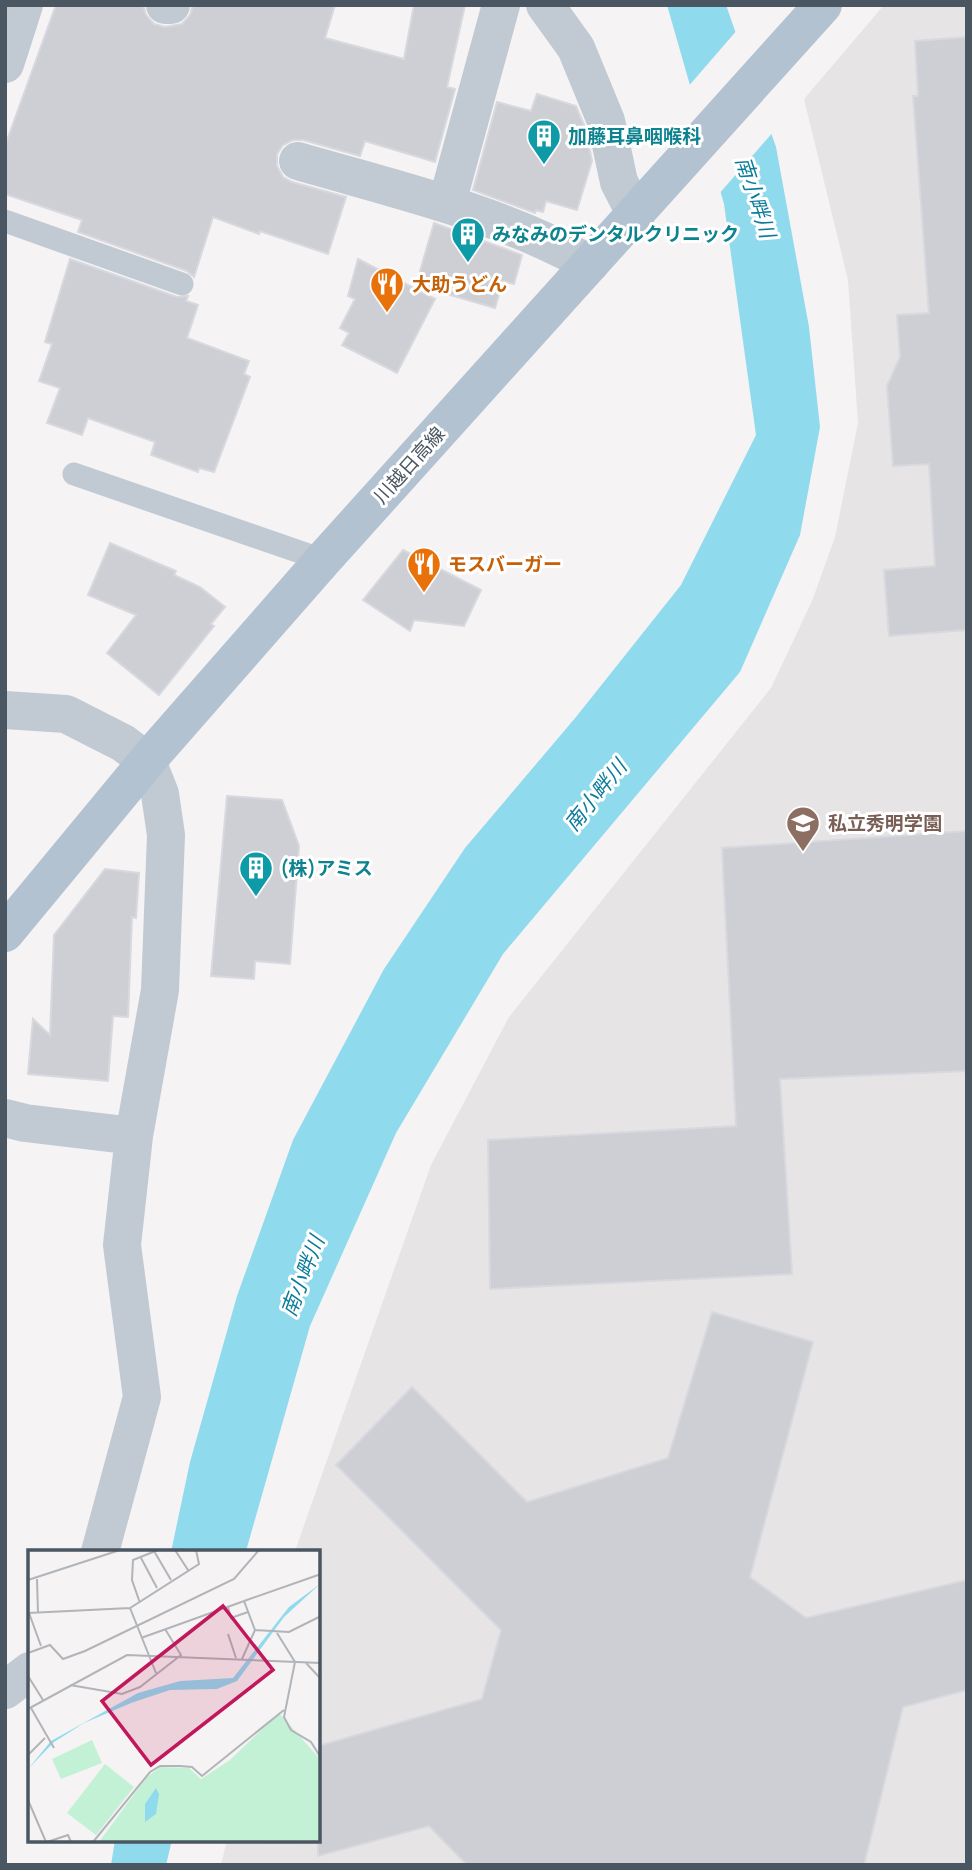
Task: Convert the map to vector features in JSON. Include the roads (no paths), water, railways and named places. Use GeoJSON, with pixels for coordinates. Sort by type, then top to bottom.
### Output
{"type":"FeatureCollection","features":[{"type":"Feature","properties":{"kind":"main road","name":"川越日高線"},"geometry":{"type":"LineString","coordinates":[[5,933],[147,761],[323,560],[823,5]]}},
{"type":"Feature","properties":{"kind":"street"},"geometry":{"type":"LineString","coordinates":[[5,64],[24,5]]}},
{"type":"Feature","properties":{"kind":"street"},"geometry":{"type":"LineString","coordinates":[[165,5],[171,5]]}},
{"type":"Feature","properties":{"kind":"street"},"geometry":{"type":"LineString","coordinates":[[447,203],[501,5]]}},
{"type":"Feature","properties":{"kind":"street"},"geometry":{"type":"LineString","coordinates":[[545,5],[576,48],[606,121],[619,182],[636,215]]}},
{"type":"Feature","properties":{"kind":"street"},"geometry":{"type":"LineString","coordinates":[[298,162],[447,203],[552,242],[590,264]]}},
{"type":"Feature","properties":{"kind":"street"},"geometry":{"type":"LineString","coordinates":[[5,710],[66,714],[123,743],[147,761],[160,794],[166,835],[160,990],[134,1136],[122,1245],[142,1397],[101,1550]]}},
{"type":"Feature","properties":{"kind":"street"},"geometry":{"type":"LineString","coordinates":[[5,1118],[25,1123],[134,1136]]}},
{"type":"Feature","properties":{"kind":"street"},"geometry":{"type":"LineString","coordinates":[[5,1690],[28,1673]]}},
{"type":"Feature","properties":{"kind":"lane"},"geometry":{"type":"LineString","coordinates":[[5,221],[182,284]]}},
{"type":"Feature","properties":{"kind":"lane"},"geometry":{"type":"LineString","coordinates":[[74,474],[323,560]]}},
{"type":"Feature","properties":{"kind":"water","name":"南小畔川"},"geometry":{"type":"Polygon","coordinates":[[[667,5],[726,5],[776,147],[809,327],[820,427],[800,535],[740,672],[503,954],[396,1133],[310,1326],[246,1550],[171,1550],[190,1462],[237,1296],[293,1140],[384,969],[465,848],[576,717],[681,585],[756,435],[724,204],[667,5]]]}},
{"type":"Feature","properties":{"kind":"water"},"geometry":{"type":"Polygon","coordinates":[[[115,1842],[172,1842],[166,1865],[111,1865],[115,1842]]]}},
{"type":"Feature","properties":{"kind":"place","name":"加藤耳鼻咽喉科"},"geometry":{"type":"Point","coordinates":[544,166]}},
{"type":"Feature","properties":{"kind":"place","name":"みなみのデンタルクリニック"},"geometry":{"type":"Point","coordinates":[468,264]}},
{"type":"Feature","properties":{"kind":"place","name":"大助うどん"},"geometry":{"type":"Point","coordinates":[387,314]}},
{"type":"Feature","properties":{"kind":"place","name":"モスバーガー"},"geometry":{"type":"Point","coordinates":[424,594]}},
{"type":"Feature","properties":{"kind":"place","name":"私立秀明学園"},"geometry":{"type":"Point","coordinates":[803,853]}},
{"type":"Feature","properties":{"kind":"place","name":"(株)アミス"},"geometry":{"type":"Point","coordinates":[256,898]}}]}
